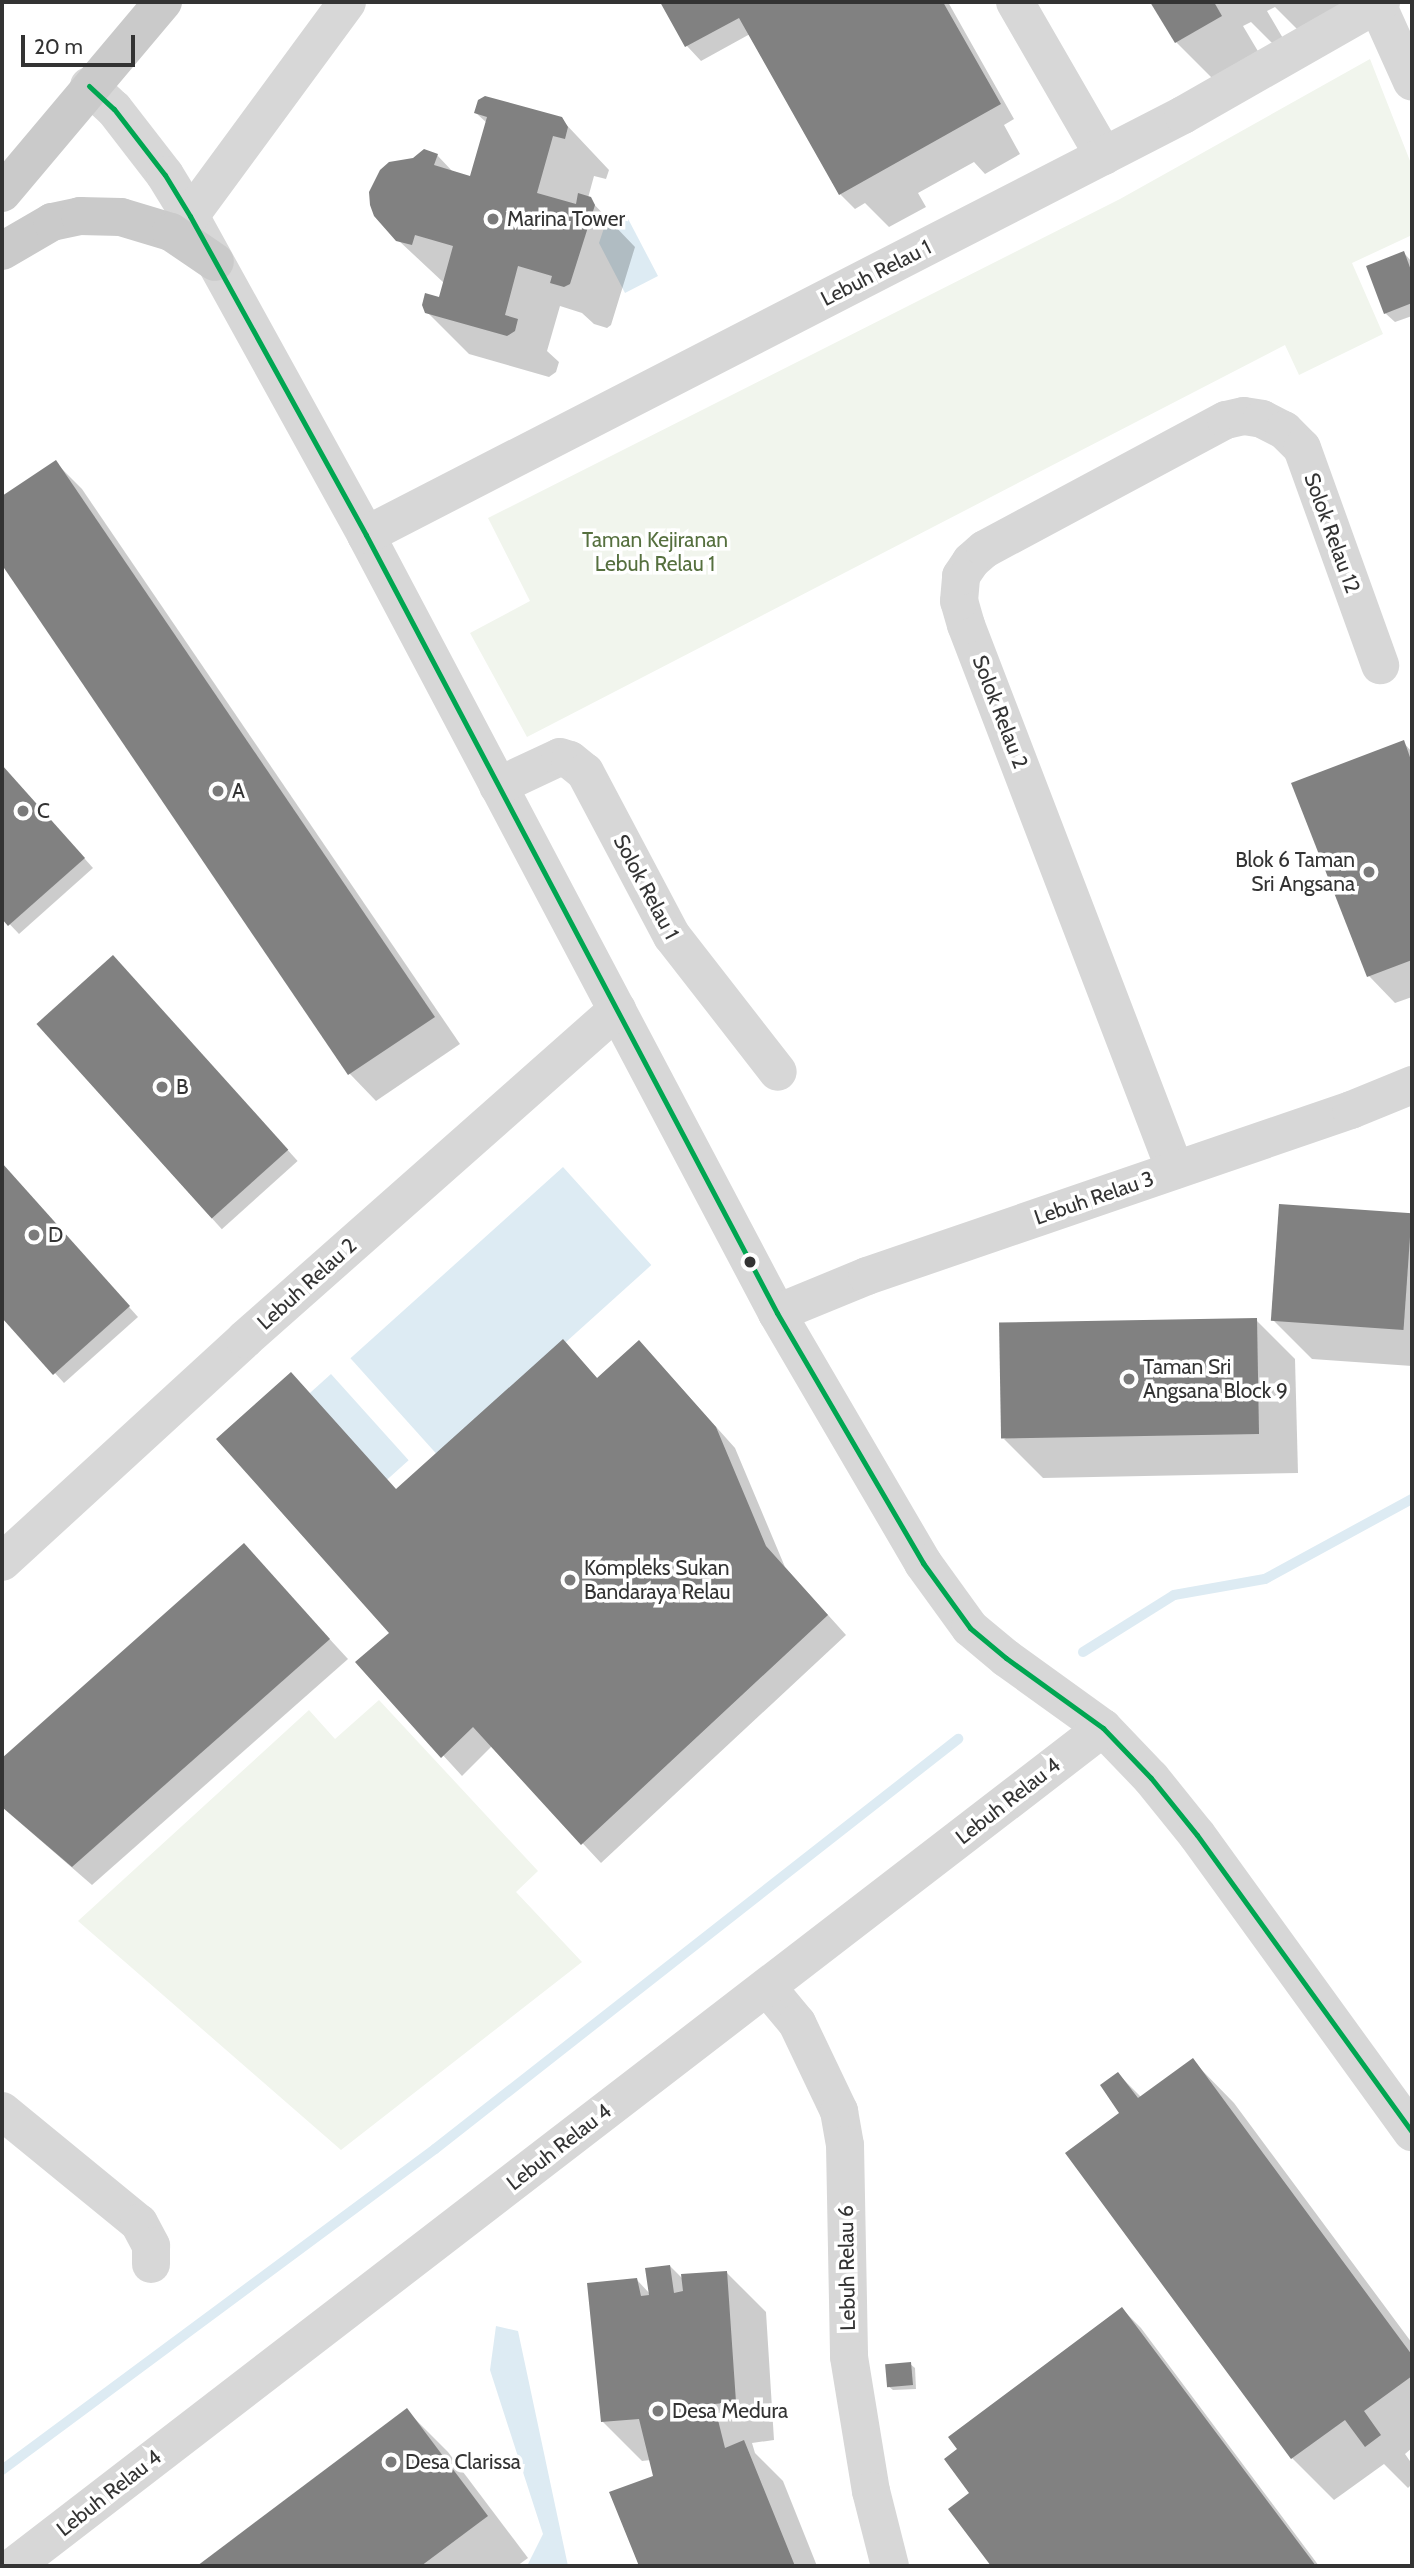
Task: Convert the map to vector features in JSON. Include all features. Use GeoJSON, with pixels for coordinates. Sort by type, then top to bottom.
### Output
{"type":"FeatureCollection","features":[{"type":"Feature","properties":{"kind":"main road"},"geometry":{"type":"LineString","coordinates":[[2,193],[89,86],[163,2]]}},
{"type":"Feature","properties":{"kind":"main road"},"geometry":{"type":"LineString","coordinates":[[2,251],[15,241],[52,222],[80,216],[121,217],[171,232],[215,262]]}},
{"type":"Feature","properties":{"kind":"street"},"geometry":{"type":"LineString","coordinates":[[190,216],[347,2]]}},
{"type":"Feature","properties":{"kind":"street"},"geometry":{"type":"LineString","coordinates":[[1015,2],[1104,156]]}},
{"type":"Feature","properties":{"kind":"street"},"geometry":{"type":"LineString","coordinates":[[1379,3],[1412,82]]}},
{"type":"Feature","properties":{"kind":"street","name":"Lebuh Relau 1"},"geometry":{"type":"LineString","coordinates":[[366,535],[1183,115],[1379,3]]}},
{"type":"Feature","properties":{"kind":"street"},"geometry":{"type":"LineString","coordinates":[[89,86],[114,109],[158,166],[190,216],[366,535],[777,1313],[923,1563],[970,1628],[1006,1658],[1103,1728],[1151,1778],[1197,1835],[1412,2132]]}},
{"type":"Feature","properties":{"kind":"street","name":"Solok Relau 2"},"geometry":{"type":"LineString","coordinates":[[1175,1170],[966,625],[959,601],[961,576],[971,561],[985,549],[1226,420],[1244,416],[1262,419]]}},
{"type":"Feature","properties":{"kind":"street","name":"Solok Relau 12"},"geometry":{"type":"LineString","coordinates":[[1262,419],[1284,430],[1302,448],[1380,665]]}},
{"type":"Feature","properties":{"kind":"street","name":"Solok Relau 1"},"geometry":{"type":"LineString","coordinates":[[498,786],[560,757],[570,760],[585,772],[671,936],[778,1072]]}},
{"type":"Feature","properties":{"kind":"street","name":"Lebuh Relau 2"},"geometry":{"type":"LineString","coordinates":[[2,1562],[245,1339],[617,1010]]}},
{"type":"Feature","properties":{"kind":"street","name":"Lebuh Relau 3"},"geometry":{"type":"LineString","coordinates":[[777,1313],[867,1276],[1412,1085]]}},
{"type":"Feature","properties":{"kind":"street","name":"Lebuh Relau 4"},"geometry":{"type":"LineString","coordinates":[[14,2566],[1103,1728]]}},
{"type":"Feature","properties":{"kind":"street","name":"Lebuh Relau 6"},"geometry":{"type":"LineString","coordinates":[[767,1987],[797,2023],[825,2076],[839,2111],[845,2145],[849,2357],[869,2478],[890,2566]]}},
{"type":"Feature","properties":{"kind":"street"},"geometry":{"type":"LineString","coordinates":[[2,2111],[139,2223],[151,2246],[151,2264]]}},
{"type":"Feature","properties":{"kind":"green space","name":"Taman Kejiranan Lebuh Relau 1"},"geometry":{"type":"Polygon","coordinates":[[[1370,59],[1412,166],[1412,235],[1352,263],[1383,334],[1299,375],[1285,345],[527,737],[470,633],[530,601],[488,518],[1120,199],[1370,59]]]}},
{"type":"Feature","properties":{"kind":"green space"},"geometry":{"type":"Polygon","coordinates":[[[379,1700],[538,1871],[516,1892],[582,1962],[341,2150],[78,1921],[309,1710],[335,1739],[379,1700]]]}},
{"type":"Feature","properties":{"kind":"shaded area"},"geometry":{"type":"Polygon","coordinates":[[[625,213],[658,276],[625,293],[599,243],[606,222],[625,213]]]}},
{"type":"Feature","properties":{"kind":"shaded area"},"geometry":{"type":"Polygon","coordinates":[[[563,1167],[651,1265],[439,1456],[350,1358],[563,1167]]]}},
{"type":"Feature","properties":{"kind":"shaded area"},"geometry":{"type":"Polygon","coordinates":[[[331,1374],[409,1460],[331,1530],[254,1444],[331,1374]]]}},
{"type":"Feature","properties":{"kind":"shaded area"},"geometry":{"type":"Polygon","coordinates":[[[496,2326],[518,2331],[568,2566],[527,2566],[543,2534],[490,2370],[496,2326]]]}},
{"type":"Feature","properties":{"kind":"building"},"geometry":{"type":"Polygon","coordinates":[[[660,2],[943,2],[1001,104],[839,195],[739,18],[685,47],[660,2]]]}},
{"type":"Feature","properties":{"kind":"building"},"geometry":{"type":"Polygon","coordinates":[[[1150,2],[1214,2],[1222,16],[1175,43],[1150,2]]]}},
{"type":"Feature","properties":{"kind":"building","name":"Marina Tower"},"geometry":{"type":"Polygon","coordinates":[[[485,96],[562,117],[568,127],[565,139],[553,136],[537,193],[576,204],[578,193],[591,197],[595,205],[570,284],[564,287],[550,283],[552,276],[518,266],[505,315],[518,319],[515,331],[507,336],[425,313],[422,305],[425,293],[439,297],[453,246],[415,235],[412,245],[396,241],[374,216],[370,205],[369,192],[380,170],[389,162],[413,158],[424,149],[438,154],[434,165],[470,176],[487,117],[474,113],[478,100],[485,96]]]}},
{"type":"Feature","properties":{"kind":"building"},"geometry":{"type":"Polygon","coordinates":[[[1404,251],[1412,273],[1412,303],[1384,314],[1366,266],[1404,251]]]}},
{"type":"Feature","properties":{"kind":"building","name":"A"},"geometry":{"type":"Polygon","coordinates":[[[56,460],[435,1017],[348,1075],[2,565],[2,496],[56,460]]]}},
{"type":"Feature","properties":{"kind":"building","name":"Blok 6 Taman Sri Angsana"},"geometry":{"type":"Polygon","coordinates":[[[1404,740],[1412,763],[1412,960],[1367,977],[1291,783],[1404,740]]]}},
{"type":"Feature","properties":{"kind":"building","name":"C"},"geometry":{"type":"Polygon","coordinates":[[[2,765],[85,858],[8,926],[2,919],[2,765]]]}},
{"type":"Feature","properties":{"kind":"building","name":"B"},"geometry":{"type":"Polygon","coordinates":[[[113,955],[288,1150],[212,1219],[36,1024],[113,955]]]}},
{"type":"Feature","properties":{"kind":"building","name":"D"},"geometry":{"type":"Polygon","coordinates":[[[2,1163],[130,1306],[53,1375],[2,1318],[2,1163]]]}},
{"type":"Feature","properties":{"kind":"building"},"geometry":{"type":"Polygon","coordinates":[[[1279,1204],[1412,1213],[1404,1330],[1271,1321],[1279,1204]]]}},
{"type":"Feature","properties":{"kind":"building","name":"Taman Sri Angsana Block 9"},"geometry":{"type":"Polygon","coordinates":[[[1257,1318],[1259,1434],[1001,1438],[999,1323],[1257,1318]]]}},
{"type":"Feature","properties":{"kind":"building","name":"Kompleks Sukan Bandaraya Relau"},"geometry":{"type":"Polygon","coordinates":[[[563,1339],[597,1378],[639,1340],[716,1427],[766,1546],[828,1615],[581,1845],[473,1727],[441,1758],[355,1662],[389,1633],[216,1439],[291,1372],[396,1489],[563,1339]]]}},
{"type":"Feature","properties":{"kind":"building"},"geometry":{"type":"Polygon","coordinates":[[[244,1543],[330,1639],[72,1867],[2,1807],[2,1758],[244,1543]]]}},
{"type":"Feature","properties":{"kind":"building"},"geometry":{"type":"Polygon","coordinates":[[[1193,2058],[1412,2355],[1412,2376],[1364,2411],[1381,2435],[1365,2447],[1345,2420],[1291,2459],[1065,2153],[1119,2113],[1100,2085],[1118,2072],[1138,2098],[1193,2058]]]}},
{"type":"Feature","properties":{"kind":"building","name":"Desa Medura"},"geometry":{"type":"Polygon","coordinates":[[[670,2265],[674,2293],[683,2291],[681,2274],[727,2271],[736,2402],[714,2404],[725,2448],[744,2440],[795,2566],[639,2566],[609,2492],[653,2476],[639,2419],[601,2422],[587,2283],[637,2278],[641,2296],[649,2295],[645,2268],[670,2265]]]}},
{"type":"Feature","properties":{"kind":"building"},"geometry":{"type":"Polygon","coordinates":[[[1122,2307],[1316,2566],[991,2566],[948,2509],[969,2493],[944,2459],[957,2449],[948,2437],[1122,2307]]]}},
{"type":"Feature","properties":{"kind":"building"},"geometry":{"type":"Polygon","coordinates":[[[911,2362],[913,2385],[887,2387],[885,2364],[911,2362]]]}},
{"type":"Feature","properties":{"kind":"building","name":"Desa Clarissa"},"geometry":{"type":"Polygon","coordinates":[[[407,2408],[488,2516],[421,2566],[197,2566],[407,2408]]]}},
{"type":"Feature","properties":{"kind":"waterway"},"geometry":{"type":"LineString","coordinates":[[1083,1652],[1174,1595],[1265,1579],[1412,1499]]}},
{"type":"Feature","properties":{"kind":"waterway"},"geometry":{"type":"LineString","coordinates":[[2,2470],[435,2149],[958,1739]]}},
{"type":"Feature","properties":{"kind":"transit line"},"geometry":{"type":"LineString","coordinates":[[89,86],[114,109],[165,175],[190,216],[366,535],[777,1313],[923,1563],[970,1628],[1006,1658],[1103,1728],[1151,1778],[1197,1835],[1412,2132]]}},
{"type":"Feature","properties":{"kind":"place","name":"Marina Tower"},"geometry":{"type":"Point","coordinates":[493,219]}},
{"type":"Feature","properties":{"kind":"place","name":"A"},"geometry":{"type":"Point","coordinates":[218,791]}},
{"type":"Feature","properties":{"kind":"place","name":"C"},"geometry":{"type":"Point","coordinates":[23,811]}},
{"type":"Feature","properties":{"kind":"place","name":"Blok 6 Taman Sri Angsana"},"geometry":{"type":"Point","coordinates":[1369,872]}},
{"type":"Feature","properties":{"kind":"place","name":"B"},"geometry":{"type":"Point","coordinates":[162,1087]}},
{"type":"Feature","properties":{"kind":"place","name":"D"},"geometry":{"type":"Point","coordinates":[34,1235]}},
{"type":"Feature","properties":{"kind":"place","name":"Taman Sri Angsana Block 9"},"geometry":{"type":"Point","coordinates":[1129,1379]}},
{"type":"Feature","properties":{"kind":"place","name":"Kompleks Sukan Bandaraya Relau"},"geometry":{"type":"Point","coordinates":[570,1580]}},
{"type":"Feature","properties":{"kind":"place","name":"Desa Medura"},"geometry":{"type":"Point","coordinates":[658,2411]}},
{"type":"Feature","properties":{"kind":"place","name":"Desa Clarissa"},"geometry":{"type":"Point","coordinates":[391,2462]}}]}
